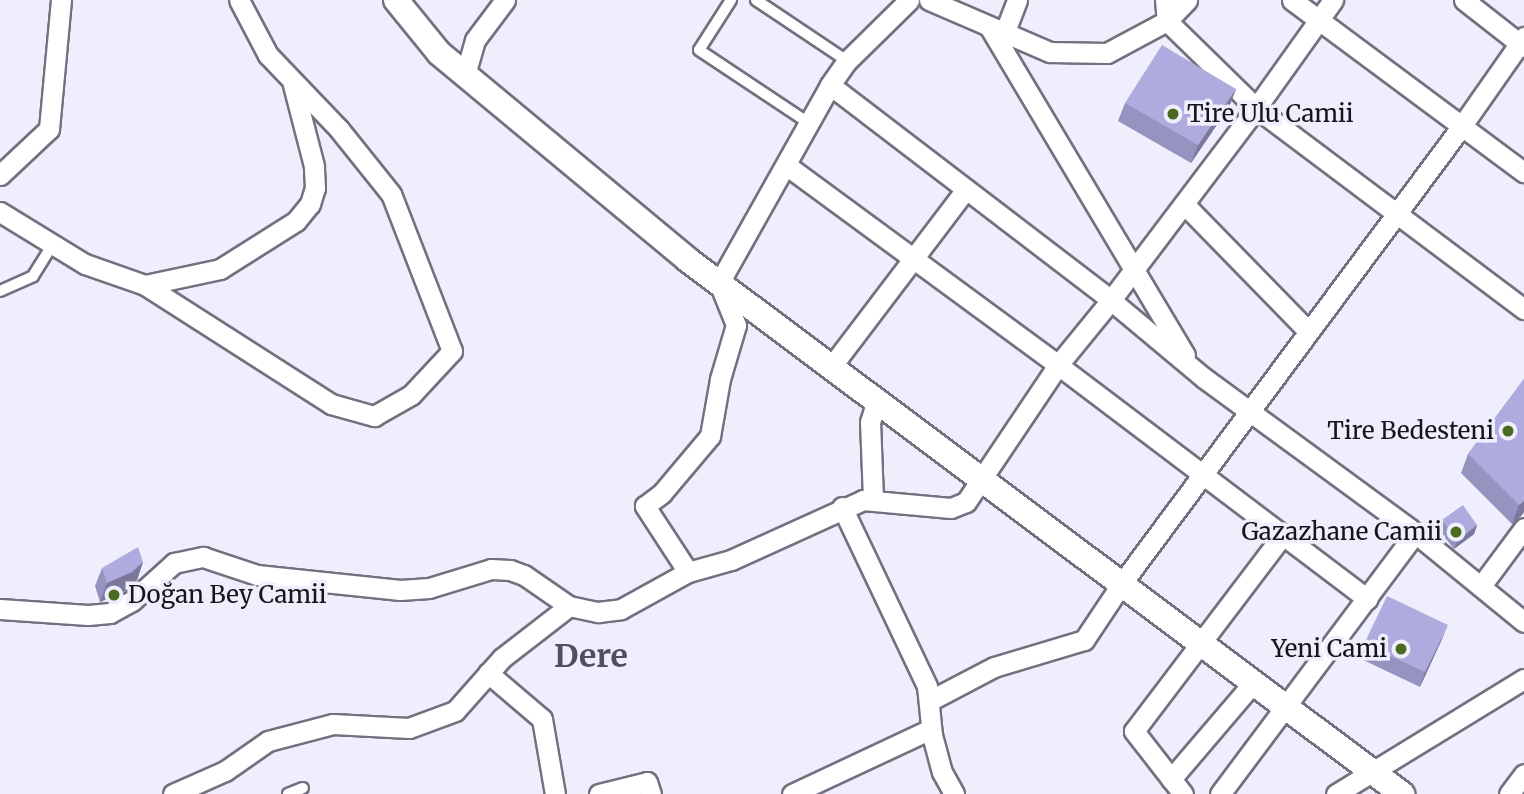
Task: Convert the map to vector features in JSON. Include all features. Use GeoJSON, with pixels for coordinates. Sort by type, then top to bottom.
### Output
{"type":"FeatureCollection","features":[{"type":"Feature","properties":{"kind":"street"},"geometry":{"type":"LineString","coordinates":[[0,175],[49,129],[61,0]]}},
{"type":"Feature","properties":{"kind":"street"},"geometry":{"type":"LineString","coordinates":[[0,212],[85,264],[145,285],[331,404],[374,416],[411,396],[453,351],[391,194],[340,129],[293,84],[268,55],[239,0]]}},
{"type":"Feature","properties":{"kind":"street"},"geometry":{"type":"LineString","coordinates":[[396,0],[439,53],[719,284],[1402,794]]}},
{"type":"Feature","properties":{"kind":"street"},"geometry":{"type":"LineString","coordinates":[[465,75],[475,40],[505,0]]}},
{"type":"Feature","properties":{"kind":"street"},"geometry":{"type":"LineString","coordinates":[[719,284],[830,85],[847,61],[909,0]]}},
{"type":"Feature","properties":{"kind":"street"},"geometry":{"type":"LineString","coordinates":[[929,0],[1050,52],[1107,53],[1167,21],[1187,0]]}},
{"type":"Feature","properties":{"kind":"street"},"geometry":{"type":"LineString","coordinates":[[997,31],[1017,0]]}},
{"type":"Feature","properties":{"kind":"street"},"geometry":{"type":"LineString","coordinates":[[1165,0],[1167,21],[1256,108],[1524,309]]}},
{"type":"Feature","properties":{"kind":"street"},"geometry":{"type":"LineString","coordinates":[[1292,0],[1524,172]]}},
{"type":"Feature","properties":{"kind":"street"},"geometry":{"type":"LineString","coordinates":[[0,609],[88,615],[110,613],[132,601],[174,563],[203,557],[257,575],[400,590],[429,588],[491,569],[510,570],[524,575],[569,606],[598,612],[621,609],[688,572],[731,559],[842,507],[873,499],[951,508],[966,502],[1058,365],[1184,204],[1333,0]]}},
{"type":"Feature","properties":{"kind":"street"},"geometry":{"type":"LineString","coordinates":[[929,701],[994,667],[1084,640],[1122,583],[1522,42],[1464,0]]}},
{"type":"Feature","properties":{"kind":"street"},"geometry":{"type":"LineString","coordinates":[[997,31],[1193,368]]}},
{"type":"Feature","properties":{"kind":"street"},"geometry":{"type":"LineString","coordinates":[[145,285],[220,269],[296,221],[310,204],[315,188],[314,166],[293,84]]}},
{"type":"Feature","properties":{"kind":"street"},"geometry":{"type":"LineString","coordinates":[[830,85],[1111,300],[1193,368],[1415,533],[1524,622]]}},
{"type":"Feature","properties":{"kind":"street"},"geometry":{"type":"LineString","coordinates":[[786,165],[1058,365],[1367,599]]}},
{"type":"Feature","properties":{"kind":"street"},"geometry":{"type":"LineString","coordinates":[[831,367],[966,189]]}},
{"type":"Feature","properties":{"kind":"street"},"geometry":{"type":"LineString","coordinates":[[1184,204],[1308,331]]}},
{"type":"Feature","properties":{"kind":"street"},"geometry":{"type":"LineString","coordinates":[[688,572],[645,506],[662,493],[710,436],[720,379],[736,325],[719,284]]}},
{"type":"Feature","properties":{"kind":"street"},"geometry":{"type":"LineString","coordinates":[[873,499],[870,422],[876,403]]}},
{"type":"Feature","properties":{"kind":"street"},"geometry":{"type":"LineString","coordinates":[[842,507],[927,686],[931,729],[942,772],[954,794]]}},
{"type":"Feature","properties":{"kind":"street"},"geometry":{"type":"LineString","coordinates":[[1481,586],[1524,528]]}},
{"type":"Feature","properties":{"kind":"street"},"geometry":{"type":"LineString","coordinates":[[1220,794],[1415,533]]}},
{"type":"Feature","properties":{"kind":"street"},"geometry":{"type":"LineString","coordinates":[[1253,683],[1177,786],[1134,731],[1283,535]]}},
{"type":"Feature","properties":{"kind":"street"},"geometry":{"type":"LineString","coordinates":[[173,794],[225,771],[268,741],[333,724],[409,727],[455,711],[502,658],[569,606]]}},
{"type":"Feature","properties":{"kind":"street"},"geometry":{"type":"LineString","coordinates":[[488,673],[542,719],[555,794]]}},
{"type":"Feature","properties":{"kind":"street"},"geometry":{"type":"LineString","coordinates":[[1336,794],[1522,682]]}},
{"type":"Feature","properties":{"kind":"street"},"geometry":{"type":"LineString","coordinates":[[792,794],[931,729]]}},
{"type":"Feature","properties":{"kind":"street"},"geometry":{"type":"LineString","coordinates":[[1508,794],[1524,774]]}},
{"type":"Feature","properties":{"kind":"street"},"geometry":{"type":"LineString","coordinates":[[599,794],[647,782],[651,794]]}},
{"type":"Feature","properties":{"kind":"lane"},"geometry":{"type":"LineString","coordinates":[[731,0],[699,50],[809,123]]}},
{"type":"Feature","properties":{"kind":"lane"},"geometry":{"type":"LineString","coordinates":[[757,0],[847,61]]}},
{"type":"Feature","properties":{"kind":"lane"},"geometry":{"type":"LineString","coordinates":[[0,290],[33,276],[52,246]]}},
{"type":"Feature","properties":{"kind":"lane"},"geometry":{"type":"LineString","coordinates":[[288,794],[303,788]]}},
{"type":"Feature","properties":{"kind":"building","name":"Tire Ulu Camii"},"geometry":{"type":"Polygon","coordinates":[[[1162,45],[1236,89],[1198,145],[1125,103],[1162,45]]]}},
{"type":"Feature","properties":{"kind":"building","name":"Tire Bedesteni"},"geometry":{"type":"Polygon","coordinates":[[[1524,379],[1524,501],[1519,505],[1468,454],[1524,379]]]}},
{"type":"Feature","properties":{"kind":"building"},"geometry":{"type":"Polygon","coordinates":[[[1463,505],[1477,525],[1458,540],[1442,520],[1463,505]]]}},
{"type":"Feature","properties":{"kind":"building"},"geometry":{"type":"Polygon","coordinates":[[[138,547],[143,562],[132,572],[107,583],[102,568],[138,547]]]}},
{"type":"Feature","properties":{"kind":"building","name":"Yeni Cami"},"geometry":{"type":"Polygon","coordinates":[[[1387,596],[1448,625],[1425,672],[1364,644],[1387,596]]]}},
{"type":"Feature","properties":{"kind":"place","name":"Tire Ulu Camii"},"geometry":{"type":"Point","coordinates":[1173,114]}},
{"type":"Feature","properties":{"kind":"place","name":"Tire Bedesteni"},"geometry":{"type":"Point","coordinates":[1508,431]}},
{"type":"Feature","properties":{"kind":"place","name":"Gazazhane Camii"},"geometry":{"type":"Point","coordinates":[1456,532]}},
{"type":"Feature","properties":{"kind":"place","name":"Doğan Bey Camii"},"geometry":{"type":"Point","coordinates":[114,595]}},
{"type":"Feature","properties":{"kind":"place","name":"Yeni Cami"},"geometry":{"type":"Point","coordinates":[1401,649]}},
{"type":"Feature","properties":{"kind":"district","name":"Dere"},"geometry":{"type":"Point","coordinates":[591,656]}}]}
